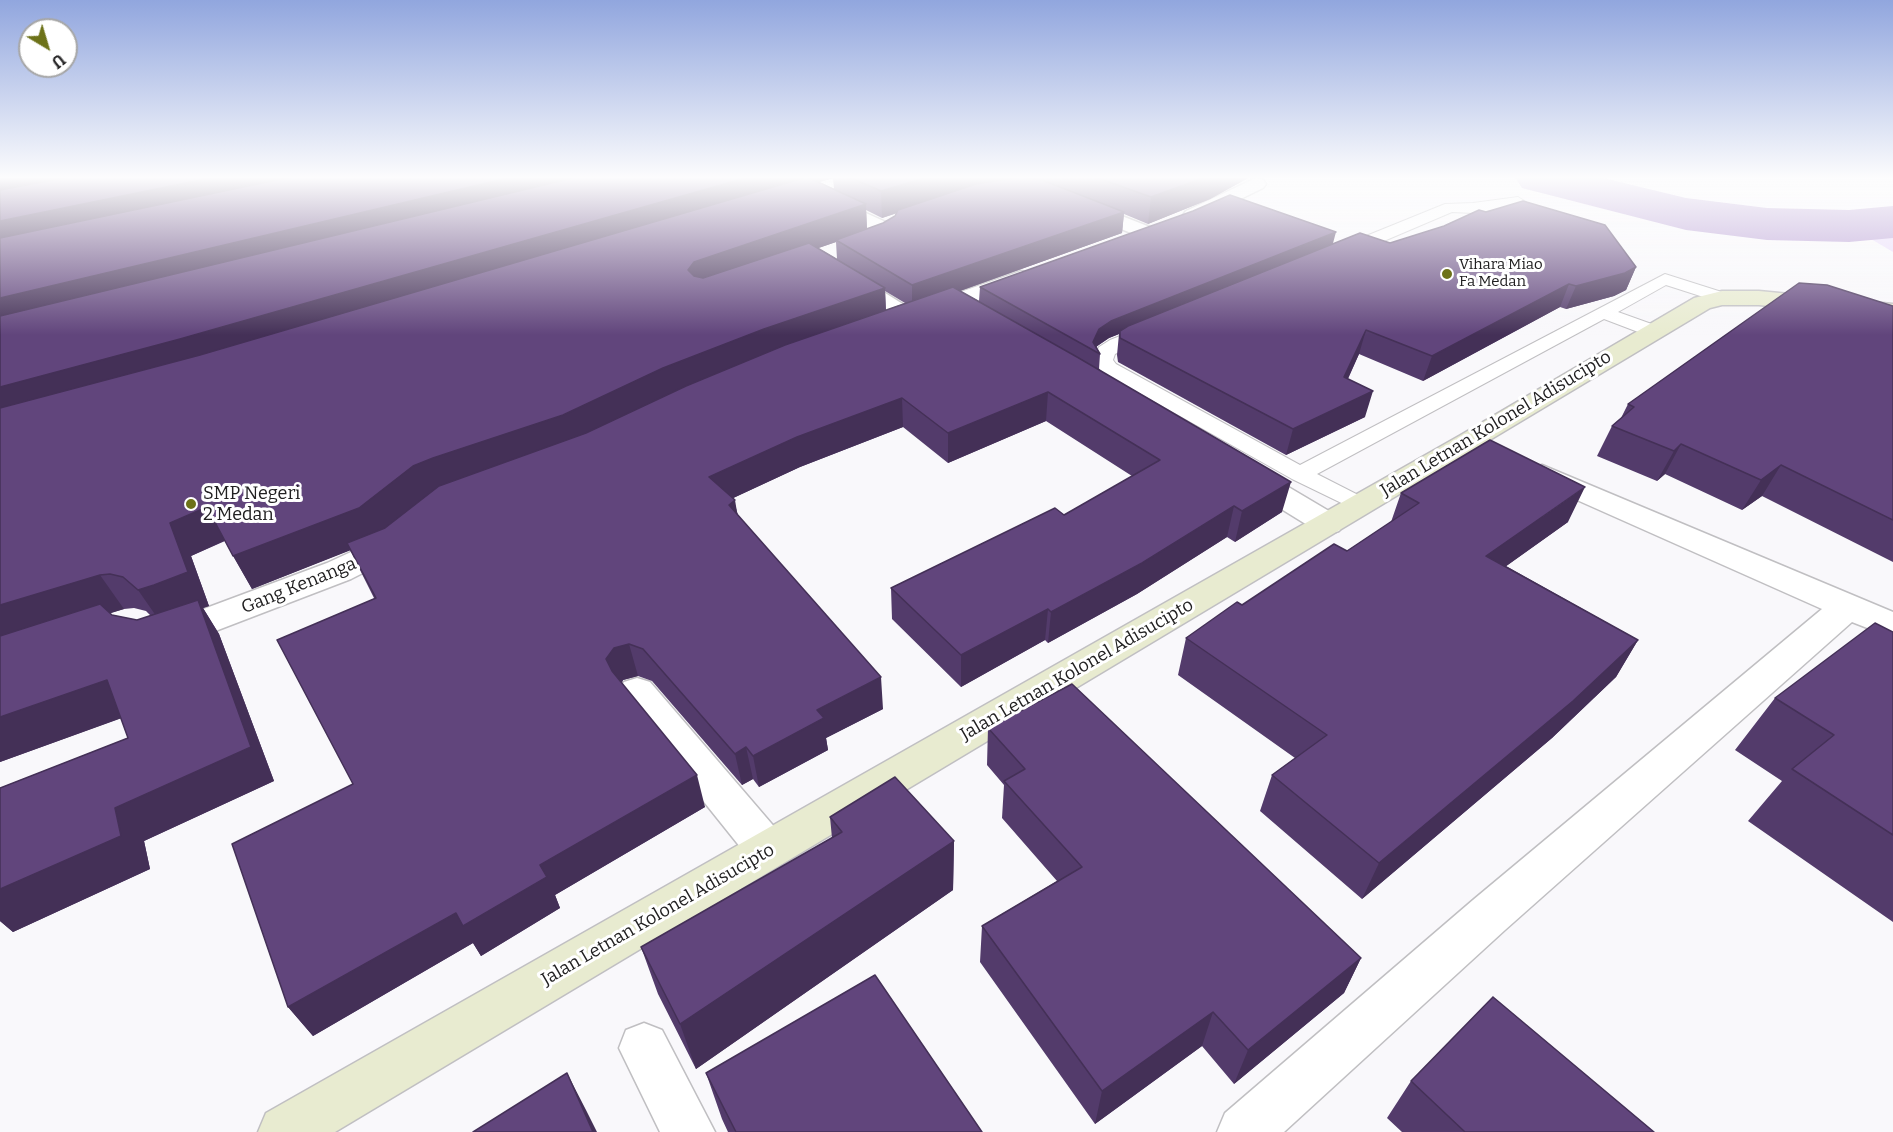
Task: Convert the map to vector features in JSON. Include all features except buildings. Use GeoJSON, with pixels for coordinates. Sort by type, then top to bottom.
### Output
{"type":"FeatureCollection","features":[{"type":"Feature","properties":{"kind":"main road","name":"Jalan Letnan Kolonel Adisucipto"},"geometry":{"type":"LineString","coordinates":[[285,1132],[1360,505],[1494,453],[1653,331],[1701,303],[1722,298],[1759,298],[1887,315]]}},
{"type":"Feature","properties":{"kind":"street"},"geometry":{"type":"LineString","coordinates":[[866,242],[884,234],[887,231],[885,230]]}},
{"type":"Feature","properties":{"kind":"street"},"geometry":{"type":"LineString","coordinates":[[1120,243],[1158,230]]}},
{"type":"Feature","properties":{"kind":"street"},"geometry":{"type":"LineString","coordinates":[[825,266],[909,318]]}},
{"type":"Feature","properties":{"kind":"street"},"geometry":{"type":"LineString","coordinates":[[877,330],[1043,271]]}},
{"type":"Feature","properties":{"kind":"street"},"geometry":{"type":"LineString","coordinates":[[954,302],[980,317]]}},
{"type":"Feature","properties":{"kind":"street"},"geometry":{"type":"LineString","coordinates":[[1086,377],[1328,524]]}},
{"type":"Feature","properties":{"kind":"street"},"geometry":{"type":"LineString","coordinates":[[1494,453],[1893,626]]}},
{"type":"Feature","properties":{"kind":"street","name":"Gang Kenanga"},"geometry":{"type":"LineString","coordinates":[[142,630],[150,638],[160,639],[189,630],[386,550],[417,525]]}},
{"type":"Feature","properties":{"kind":"street"},"geometry":{"type":"LineString","coordinates":[[1244,1132],[1498,907],[1848,606]]}},
{"type":"Feature","properties":{"kind":"street"},"geometry":{"type":"LineString","coordinates":[[637,692],[768,850]]}},
{"type":"Feature","properties":{"kind":"street"},"geometry":{"type":"LineString","coordinates":[[644,1048],[688,1132]]}},
{"type":"Feature","properties":{"kind":"lane"},"geometry":{"type":"LineString","coordinates":[[1328,257],[1394,230]]}},
{"type":"Feature","properties":{"kind":"lane"},"geometry":{"type":"LineString","coordinates":[[1300,474],[1665,279],[1722,298]]}},
{"type":"Feature","properties":{"kind":"lane"},"geometry":{"type":"LineString","coordinates":[[1604,313],[1653,331]]}},
{"type":"Feature","properties":{"kind":"lane"},"geometry":{"type":"LineString","coordinates":[[1162,326],[1117,344],[1106,351],[1103,360],[1109,368],[1360,505]]}},
{"type":"Feature","properties":{"kind":"shaded area"},"geometry":{"type":"Polygon","coordinates":[[[1855,230],[1893,230],[1893,252],[1855,230]]]}},
{"type":"Feature","properties":{"kind":"place","name":"Vihara Miao Fa Medan"},"geometry":{"type":"Point","coordinates":[1447,274]}},
{"type":"Feature","properties":{"kind":"place","name":"SMP Negeri 2 Medan"},"geometry":{"type":"Point","coordinates":[191,504]}}]}
